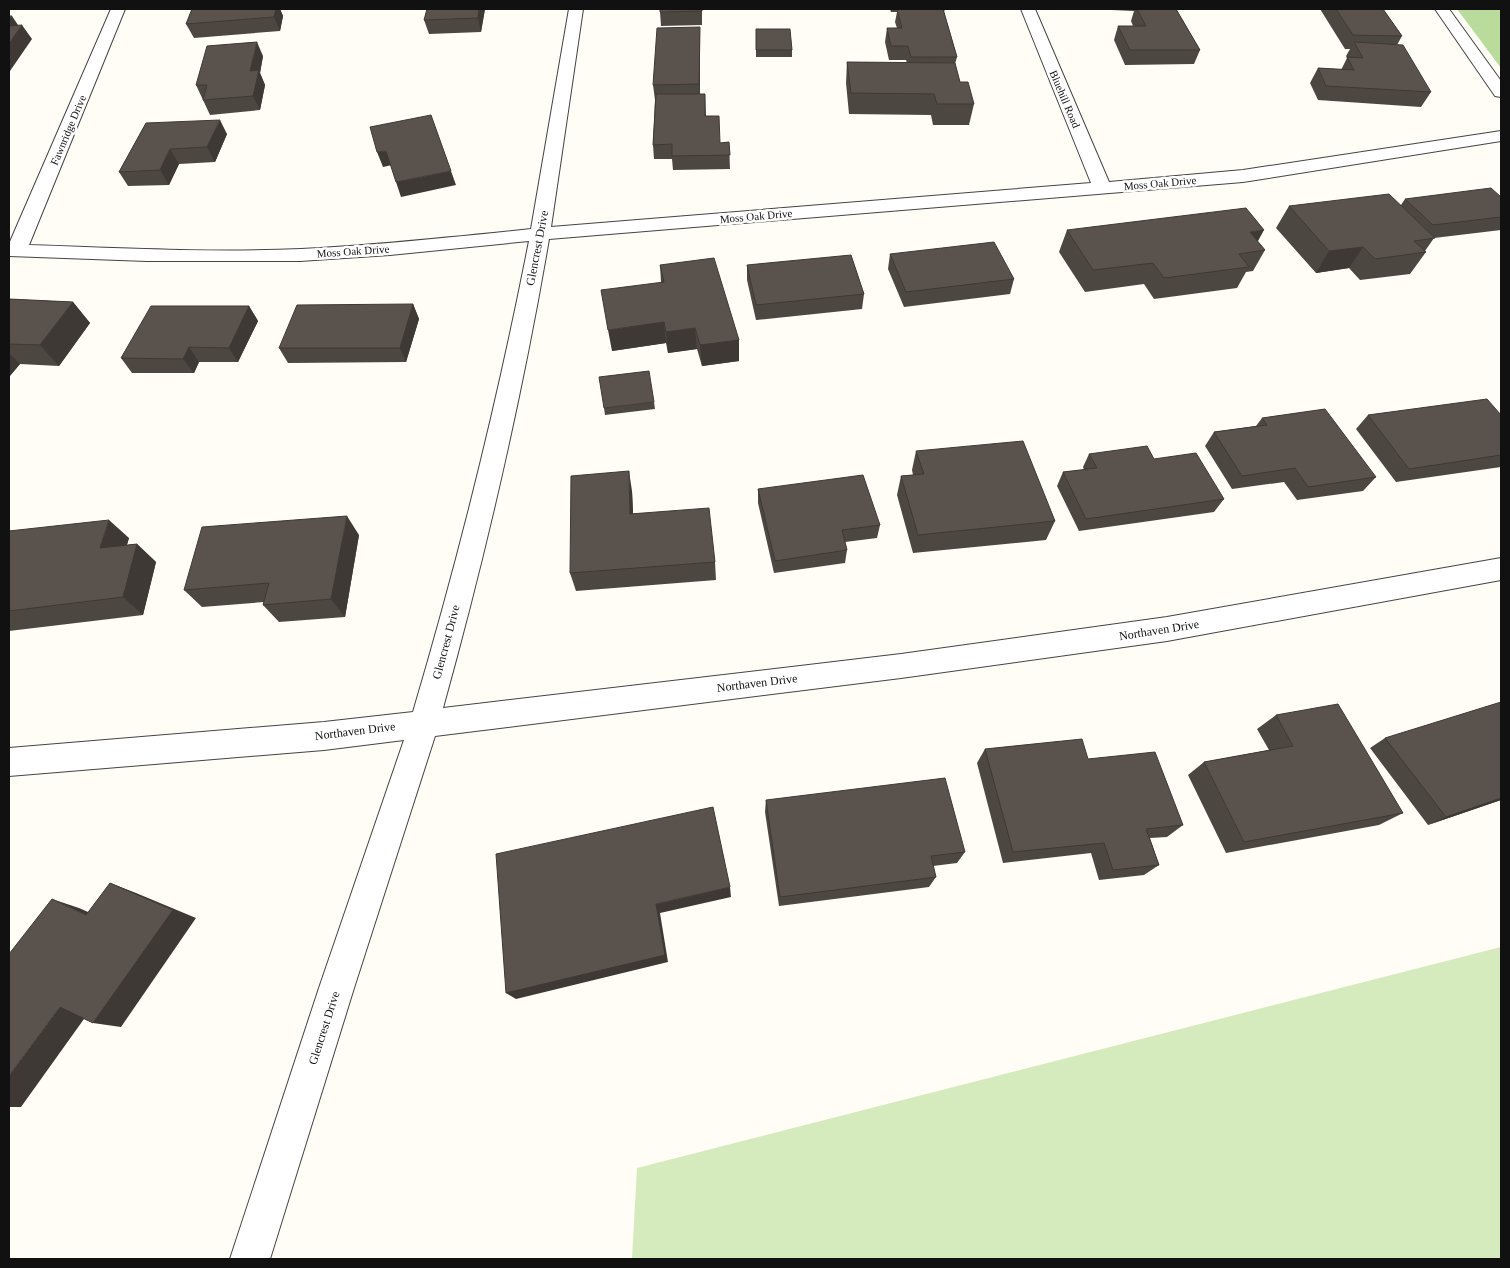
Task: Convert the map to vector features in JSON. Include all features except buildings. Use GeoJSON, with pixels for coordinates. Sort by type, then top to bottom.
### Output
{"type":"FeatureCollection","features":[{"type":"Feature","properties":{"kind":"street","name":"Fawnridge Drive"},"geometry":{"type":"LineString","coordinates":[[13,250],[118,9]]}},
{"type":"Feature","properties":{"kind":"street","name":"Glencrest Drive"},"geometry":{"type":"LineString","coordinates":[[250,1259],[338,982],[424,722],[458,600],[498,440],[540,234],[559,130],[576,9]]}},
{"type":"Feature","properties":{"kind":"street","name":"Bluehill Road"},"geometry":{"type":"LineString","coordinates":[[1028,9],[1102,188]]}},
{"type":"Feature","properties":{"kind":"street"},"geometry":{"type":"LineString","coordinates":[[1442,9],[1501,92]]}},
{"type":"Feature","properties":{"kind":"street","name":"Moss Oak Drive"},"geometry":{"type":"LineString","coordinates":[[13,250],[147,255],[300,255],[390,249],[540,234],[1243,176],[1501,136]]}},
{"type":"Feature","properties":{"kind":"street","name":"Northaven Drive"},"geometry":{"type":"LineString","coordinates":[[9,762],[324,736],[424,722],[901,666],[1168,629],[1501,569]]}},
{"type":"Feature","properties":{"kind":"green space"},"geometry":{"type":"Polygon","coordinates":[[[1457,9],[1501,9],[1501,68],[1457,9]]]}},
{"type":"Feature","properties":{"kind":"green space"},"geometry":{"type":"Polygon","coordinates":[[[1501,947],[1501,1259],[632,1259],[637,1168],[1501,947]]]}}]}
